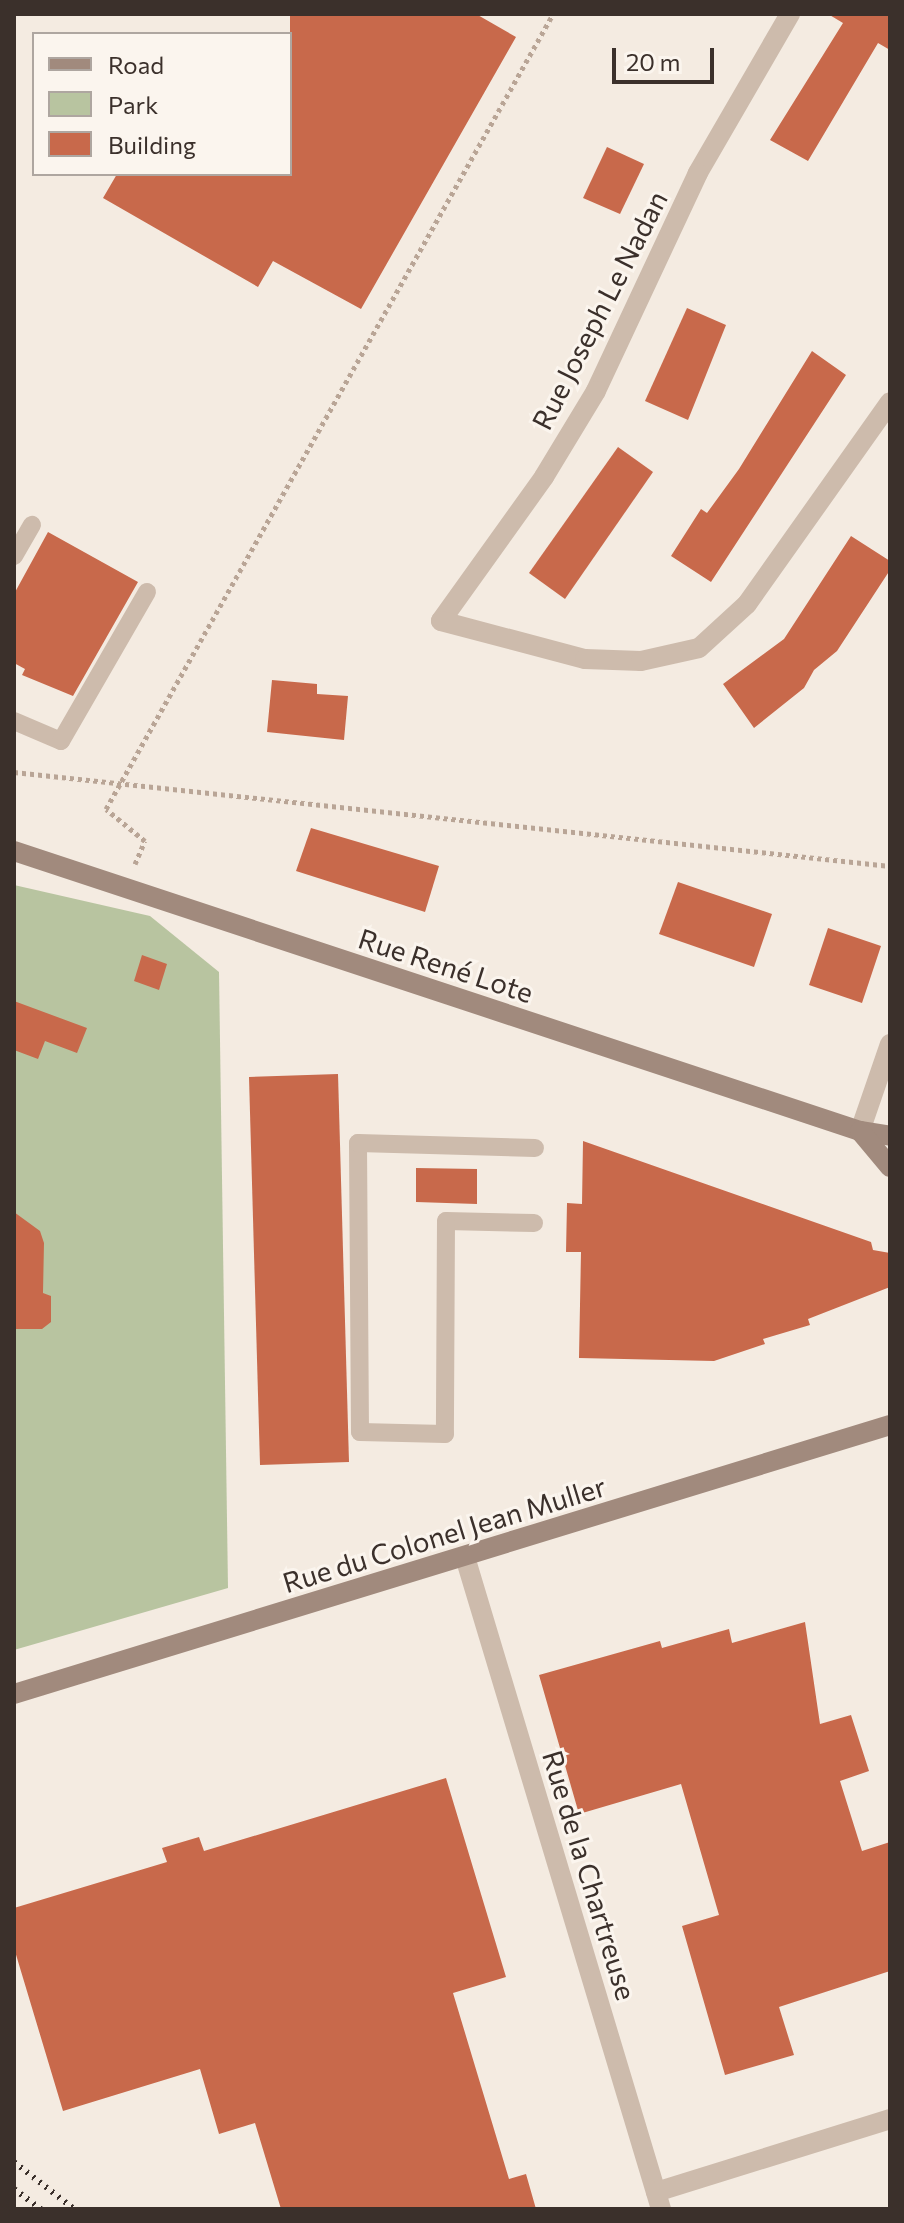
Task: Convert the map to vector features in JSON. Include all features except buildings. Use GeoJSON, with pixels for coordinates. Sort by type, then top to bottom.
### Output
{"type":"FeatureCollection","features":[{"type":"Feature","properties":{"kind":"main road","name":"Rue René Lote"},"geometry":{"type":"LineString","coordinates":[[14,851],[860,1131],[890,1136]]}},
{"type":"Feature","properties":{"kind":"main road"},"geometry":{"type":"LineString","coordinates":[[860,1131],[890,1167]]}},
{"type":"Feature","properties":{"kind":"main road","name":"Rue du Colonel Jean Muller"},"geometry":{"type":"LineString","coordinates":[[14,1694],[890,1425]]}},
{"type":"Feature","properties":{"kind":"street","name":"Rue Joseph Le Nadan"},"geometry":{"type":"LineString","coordinates":[[790,14],[698,173],[596,391],[544,477],[441,621],[585,659],[641,661],[699,648],[747,604],[890,402]]}},
{"type":"Feature","properties":{"kind":"street"},"geometry":{"type":"LineString","coordinates":[[860,1131],[890,1044]]}},
{"type":"Feature","properties":{"kind":"street","name":"Rue de la Chartreuse"},"geometry":{"type":"LineString","coordinates":[[465,1557],[659,2200]]}},
{"type":"Feature","properties":{"kind":"street"},"geometry":{"type":"LineString","coordinates":[[659,2200],[890,2119]]}},
{"type":"Feature","properties":{"kind":"lane"},"geometry":{"type":"LineString","coordinates":[[14,556],[32,525]]}},
{"type":"Feature","properties":{"kind":"lane"},"geometry":{"type":"LineString","coordinates":[[14,721],[61,741],[147,592]]}},
{"type":"Feature","properties":{"kind":"lane"},"geometry":{"type":"LineString","coordinates":[[860,1131],[890,1144]]}},
{"type":"Feature","properties":{"kind":"lane"},"geometry":{"type":"LineString","coordinates":[[534,1223],[446,1221],[445,1434],[360,1432],[358,1143],[535,1148]]}},
{"type":"Feature","properties":{"kind":"path"},"geometry":{"type":"LineString","coordinates":[[125,888],[145,841],[106,809],[125,784],[553,14]]}},
{"type":"Feature","properties":{"kind":"path"},"geometry":{"type":"LineString","coordinates":[[14,772],[890,866]]}},
{"type":"Feature","properties":{"kind":"green space"},"geometry":{"type":"Polygon","coordinates":[[[14,885],[150,916],[219,972],[228,1588],[14,1650],[14,885]]]}},
{"type":"Feature","properties":{"kind":"railway"},"geometry":{"type":"LineString","coordinates":[[14,2162],[74,2209]]}},
{"type":"Feature","properties":{"kind":"railway"},"geometry":{"type":"LineString","coordinates":[[14,2189],[41,2209]]}}]}
